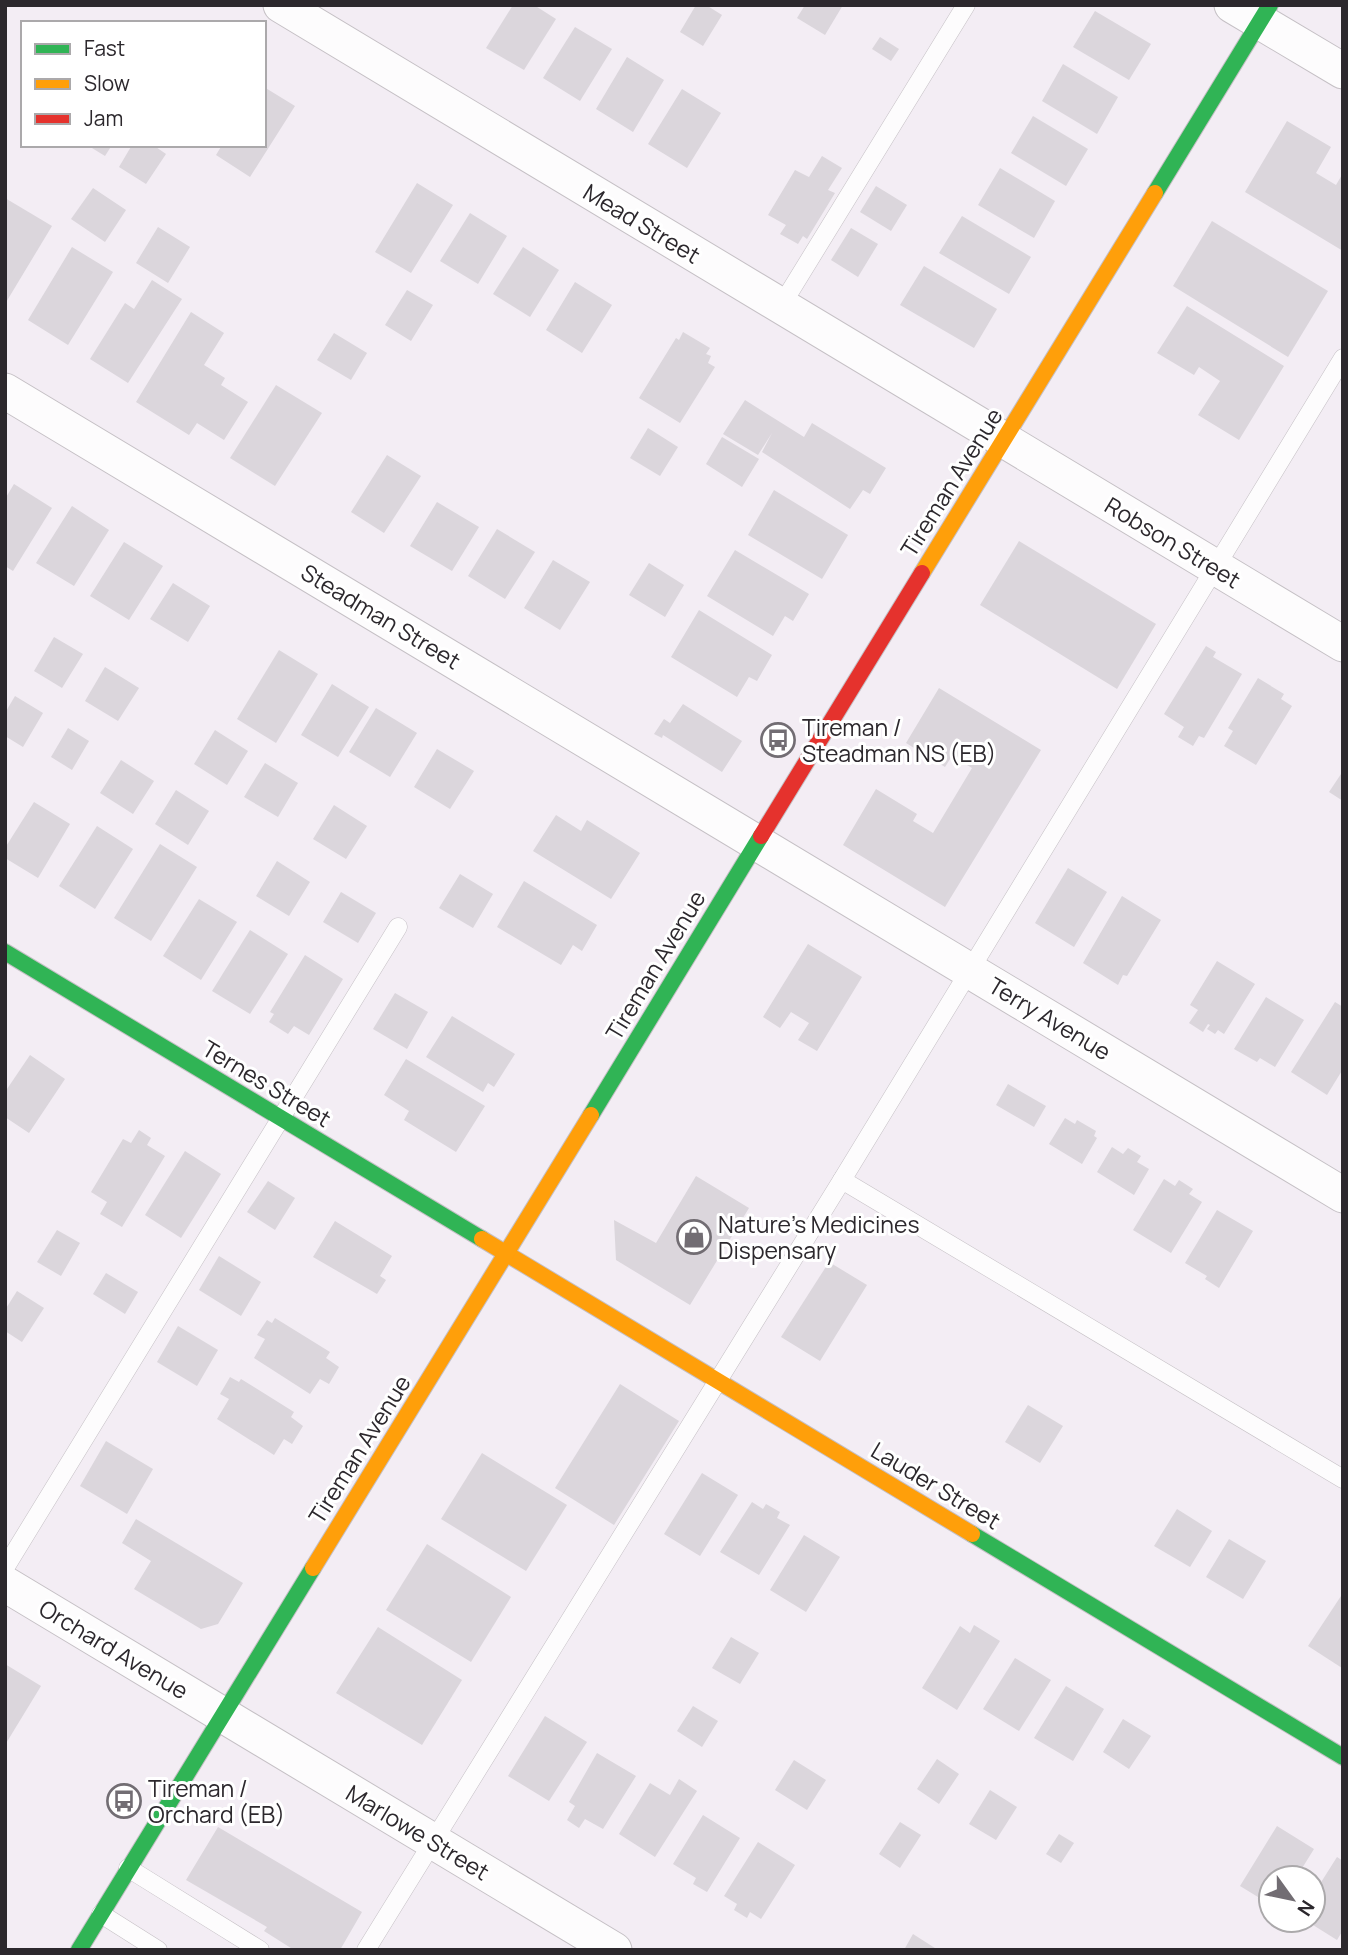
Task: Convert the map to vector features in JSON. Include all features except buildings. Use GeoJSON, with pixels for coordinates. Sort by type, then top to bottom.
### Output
{"type":"FeatureCollection","features":[{"type":"Feature","properties":{"kind":"street","name":"Mead Street"},"geometry":{"type":"LineString","coordinates":[[281,5],[1004,440]]}},
{"type":"Feature","properties":{"kind":"street"},"geometry":{"type":"LineString","coordinates":[[1254,11],[1343,71]]}},
{"type":"Feature","properties":{"kind":"street","name":"Tireman Avenue"},"geometry":{"type":"LineString","coordinates":[[79,1950],[1004,440],[1254,11]]}},
{"type":"Feature","properties":{"kind":"street","name":"Steadman Street"},"geometry":{"type":"LineString","coordinates":[[5,391],[757,842]]}},
{"type":"Feature","properties":{"kind":"street","name":"Robson Street"},"geometry":{"type":"LineString","coordinates":[[1004,440],[1343,644]]}},
{"type":"Feature","properties":{"kind":"street","name":"Terry Avenue"},"geometry":{"type":"LineString","coordinates":[[757,842],[1343,1195]]}},
{"type":"Feature","properties":{"kind":"street","name":"Ternes Street"},"geometry":{"type":"LineString","coordinates":[[5,952],[506,1253]]}},
{"type":"Feature","properties":{"kind":"street","name":"Lauder Street"},"geometry":{"type":"LineString","coordinates":[[506,1253],[1343,1757]]}},
{"type":"Feature","properties":{"kind":"street","name":"Orchard Avenue"},"geometry":{"type":"LineString","coordinates":[[5,1584],[222,1714]]}},
{"type":"Feature","properties":{"kind":"street","name":"Marlowe Street"},"geometry":{"type":"LineString","coordinates":[[222,1714],[614,1950]]}},
{"type":"Feature","properties":{"kind":"lane"},"geometry":{"type":"LineString","coordinates":[[781,306],[966,5]]}},
{"type":"Feature","properties":{"kind":"lane"},"geometry":{"type":"LineString","coordinates":[[366,1950],[842,1180],[1343,358]]}},
{"type":"Feature","properties":{"kind":"lane"},"geometry":{"type":"LineString","coordinates":[[5,1568],[398,927]]}},
{"type":"Feature","properties":{"kind":"lane"},"geometry":{"type":"LineString","coordinates":[[842,1180],[1343,1479]]}},
{"type":"Feature","properties":{"kind":"lane"},"geometry":{"type":"LineString","coordinates":[[128,1868],[260,1950]]}},
{"type":"Feature","properties":{"kind":"lane"},"geometry":{"type":"LineString","coordinates":[[101,1914],[158,1950]]}},
{"type":"Feature","properties":{"kind":"traffic: fast"},"geometry":{"type":"LineString","coordinates":[[1155,193],[1270,5]]}},
{"type":"Feature","properties":{"kind":"traffic: fast"},"geometry":{"type":"LineString","coordinates":[[591,1115],[761,836]]}},
{"type":"Feature","properties":{"kind":"traffic: fast"},"geometry":{"type":"LineString","coordinates":[[5,952],[482,1239]]}},
{"type":"Feature","properties":{"kind":"traffic: fast"},"geometry":{"type":"LineString","coordinates":[[972,1534],[1343,1757]]}},
{"type":"Feature","properties":{"kind":"traffic: fast"},"geometry":{"type":"LineString","coordinates":[[79,1950],[313,1568]]}},
{"type":"Feature","properties":{"kind":"traffic: slow"},"geometry":{"type":"LineString","coordinates":[[922,573],[1155,193]]}},
{"type":"Feature","properties":{"kind":"traffic: slow"},"geometry":{"type":"LineString","coordinates":[[313,1568],[591,1115]]}},
{"type":"Feature","properties":{"kind":"traffic: slow"},"geometry":{"type":"LineString","coordinates":[[482,1239],[972,1534]]}},
{"type":"Feature","properties":{"kind":"traffic: jam"},"geometry":{"type":"LineString","coordinates":[[761,836],[922,573]]}},
{"type":"Feature","properties":{"kind":"place","name":"Tireman / Steadman NS (EB)"},"geometry":{"type":"Point","coordinates":[778,740]}},
{"type":"Feature","properties":{"kind":"place","name":"Nature's Medicines Dispensary"},"geometry":{"type":"Point","coordinates":[694,1237]}},
{"type":"Feature","properties":{"kind":"place","name":"Tireman / Orchard (EB)"},"geometry":{"type":"Point","coordinates":[124,1801]}}]}
